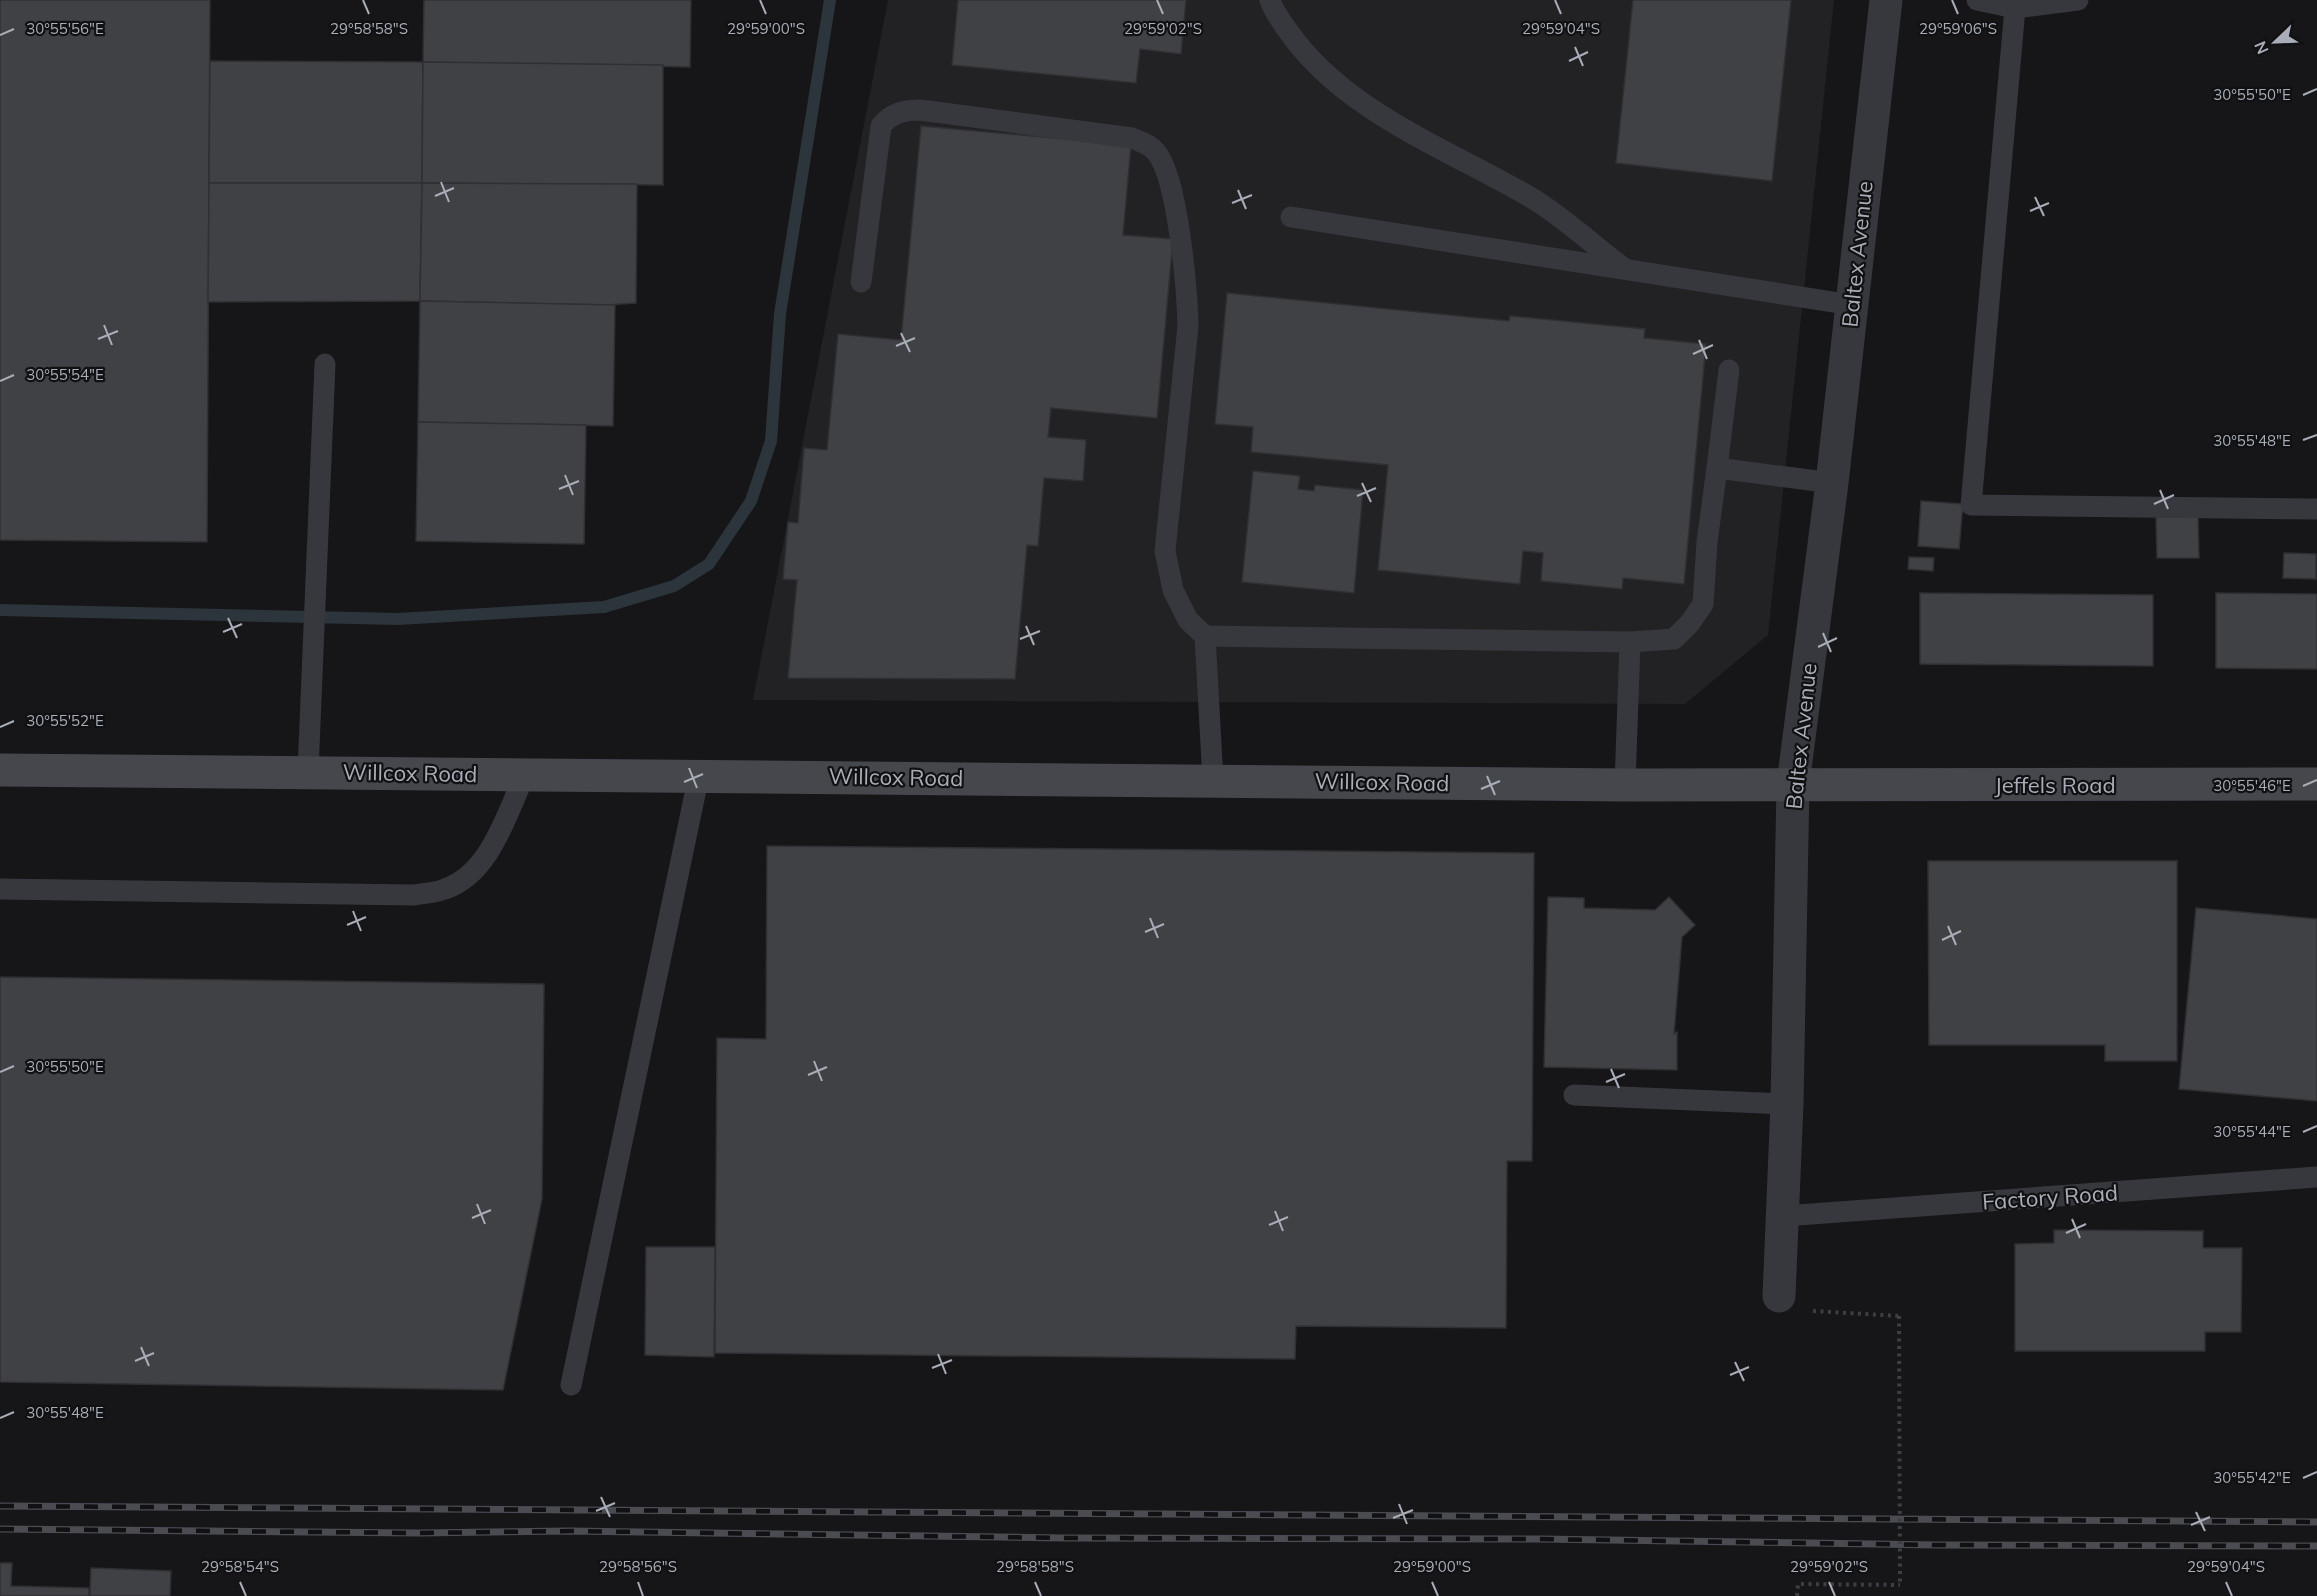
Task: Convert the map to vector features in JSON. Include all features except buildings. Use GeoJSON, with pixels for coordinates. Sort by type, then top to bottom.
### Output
{"type":"FeatureCollection","features":[{"type":"Feature","properties":{"kind":"main road","name":"Willcox Road"},"geometry":{"type":"LineString","coordinates":[[0,770],[1624,785],[1792,784]]}},
{"type":"Feature","properties":{"kind":"main road","name":"Jeffels Road"},"geometry":{"type":"LineString","coordinates":[[1792,784],[2317,784]]}},
{"type":"Feature","properties":{"kind":"street","name":"Baltex Avenue"},"geometry":{"type":"LineString","coordinates":[[1779,1296],[1787,1104],[1792,784],[1832,483],[1886,0]]}},
{"type":"Feature","properties":{"kind":"lane"},"geometry":{"type":"LineString","coordinates":[[1270,0],[1298,46],[1329,76],[1367,105],[1416,136],[1532,198],[1624,268]]}},
{"type":"Feature","properties":{"kind":"lane"},"geometry":{"type":"LineString","coordinates":[[1977,0],[2015,8],[2078,0]]}},
{"type":"Feature","properties":{"kind":"lane"},"geometry":{"type":"LineString","coordinates":[[2015,8],[1971,505],[2317,509]]}},
{"type":"Feature","properties":{"kind":"lane"},"geometry":{"type":"LineString","coordinates":[[861,282],[881,126],[887,118],[905,110],[920,110],[1132,138],[1148,144],[1158,153],[1166,173],[1175,209],[1185,279],[1188,326],[1165,551],[1173,590],[1188,620],[1205,636],[1630,642],[1674,639],[1690,623],[1703,604],[1707,542],[1729,370]]}},
{"type":"Feature","properties":{"kind":"lane"},"geometry":{"type":"LineString","coordinates":[[1291,217],[1852,305]]}},
{"type":"Feature","properties":{"kind":"lane"},"geometry":{"type":"LineString","coordinates":[[308,772],[325,364]]}},
{"type":"Feature","properties":{"kind":"lane"},"geometry":{"type":"LineString","coordinates":[[1717,468],[1832,483]]}},
{"type":"Feature","properties":{"kind":"lane"},"geometry":{"type":"LineString","coordinates":[[1205,636],[1213,780]]}},
{"type":"Feature","properties":{"kind":"lane"},"geometry":{"type":"LineString","coordinates":[[1624,785],[1630,642]]}},
{"type":"Feature","properties":{"kind":"lane"},"geometry":{"type":"LineString","coordinates":[[0,889],[414,895],[446,889],[465,879],[488,855],[525,775]]}},
{"type":"Feature","properties":{"kind":"lane"},"geometry":{"type":"LineString","coordinates":[[571,1385],[699,775]]}},
{"type":"Feature","properties":{"kind":"lane"},"geometry":{"type":"LineString","coordinates":[[1574,1095],[1787,1104]]}},
{"type":"Feature","properties":{"kind":"lane","name":"Factory Road"},"geometry":{"type":"LineString","coordinates":[[1784,1216],[2317,1177]]}},
{"type":"Feature","properties":{"kind":"path"},"geometry":{"type":"LineString","coordinates":[[1797,1596],[1798,1584],[1900,1585],[1899,1316],[1808,1311]]}},
{"type":"Feature","properties":{"kind":"shaded area"},"geometry":{"type":"Polygon","coordinates":[[[888,0],[1834,0],[1768,635],[1685,704],[753,700],[888,0]]]}},
{"type":"Feature","properties":{"kind":"waterway"},"geometry":{"type":"LineString","coordinates":[[0,610],[398,619],[604,607],[674,586],[709,564],[751,501],[771,441],[780,314],[830,0]]}},
{"type":"Feature","properties":{"kind":"railway"},"geometry":{"type":"LineString","coordinates":[[0,1506],[2317,1522]]}},
{"type":"Feature","properties":{"kind":"railway"},"geometry":{"type":"LineString","coordinates":[[0,1529],[419,1533],[570,1531],[1063,1538],[1540,1539],[1938,1545],[2317,1546]]}}]}
